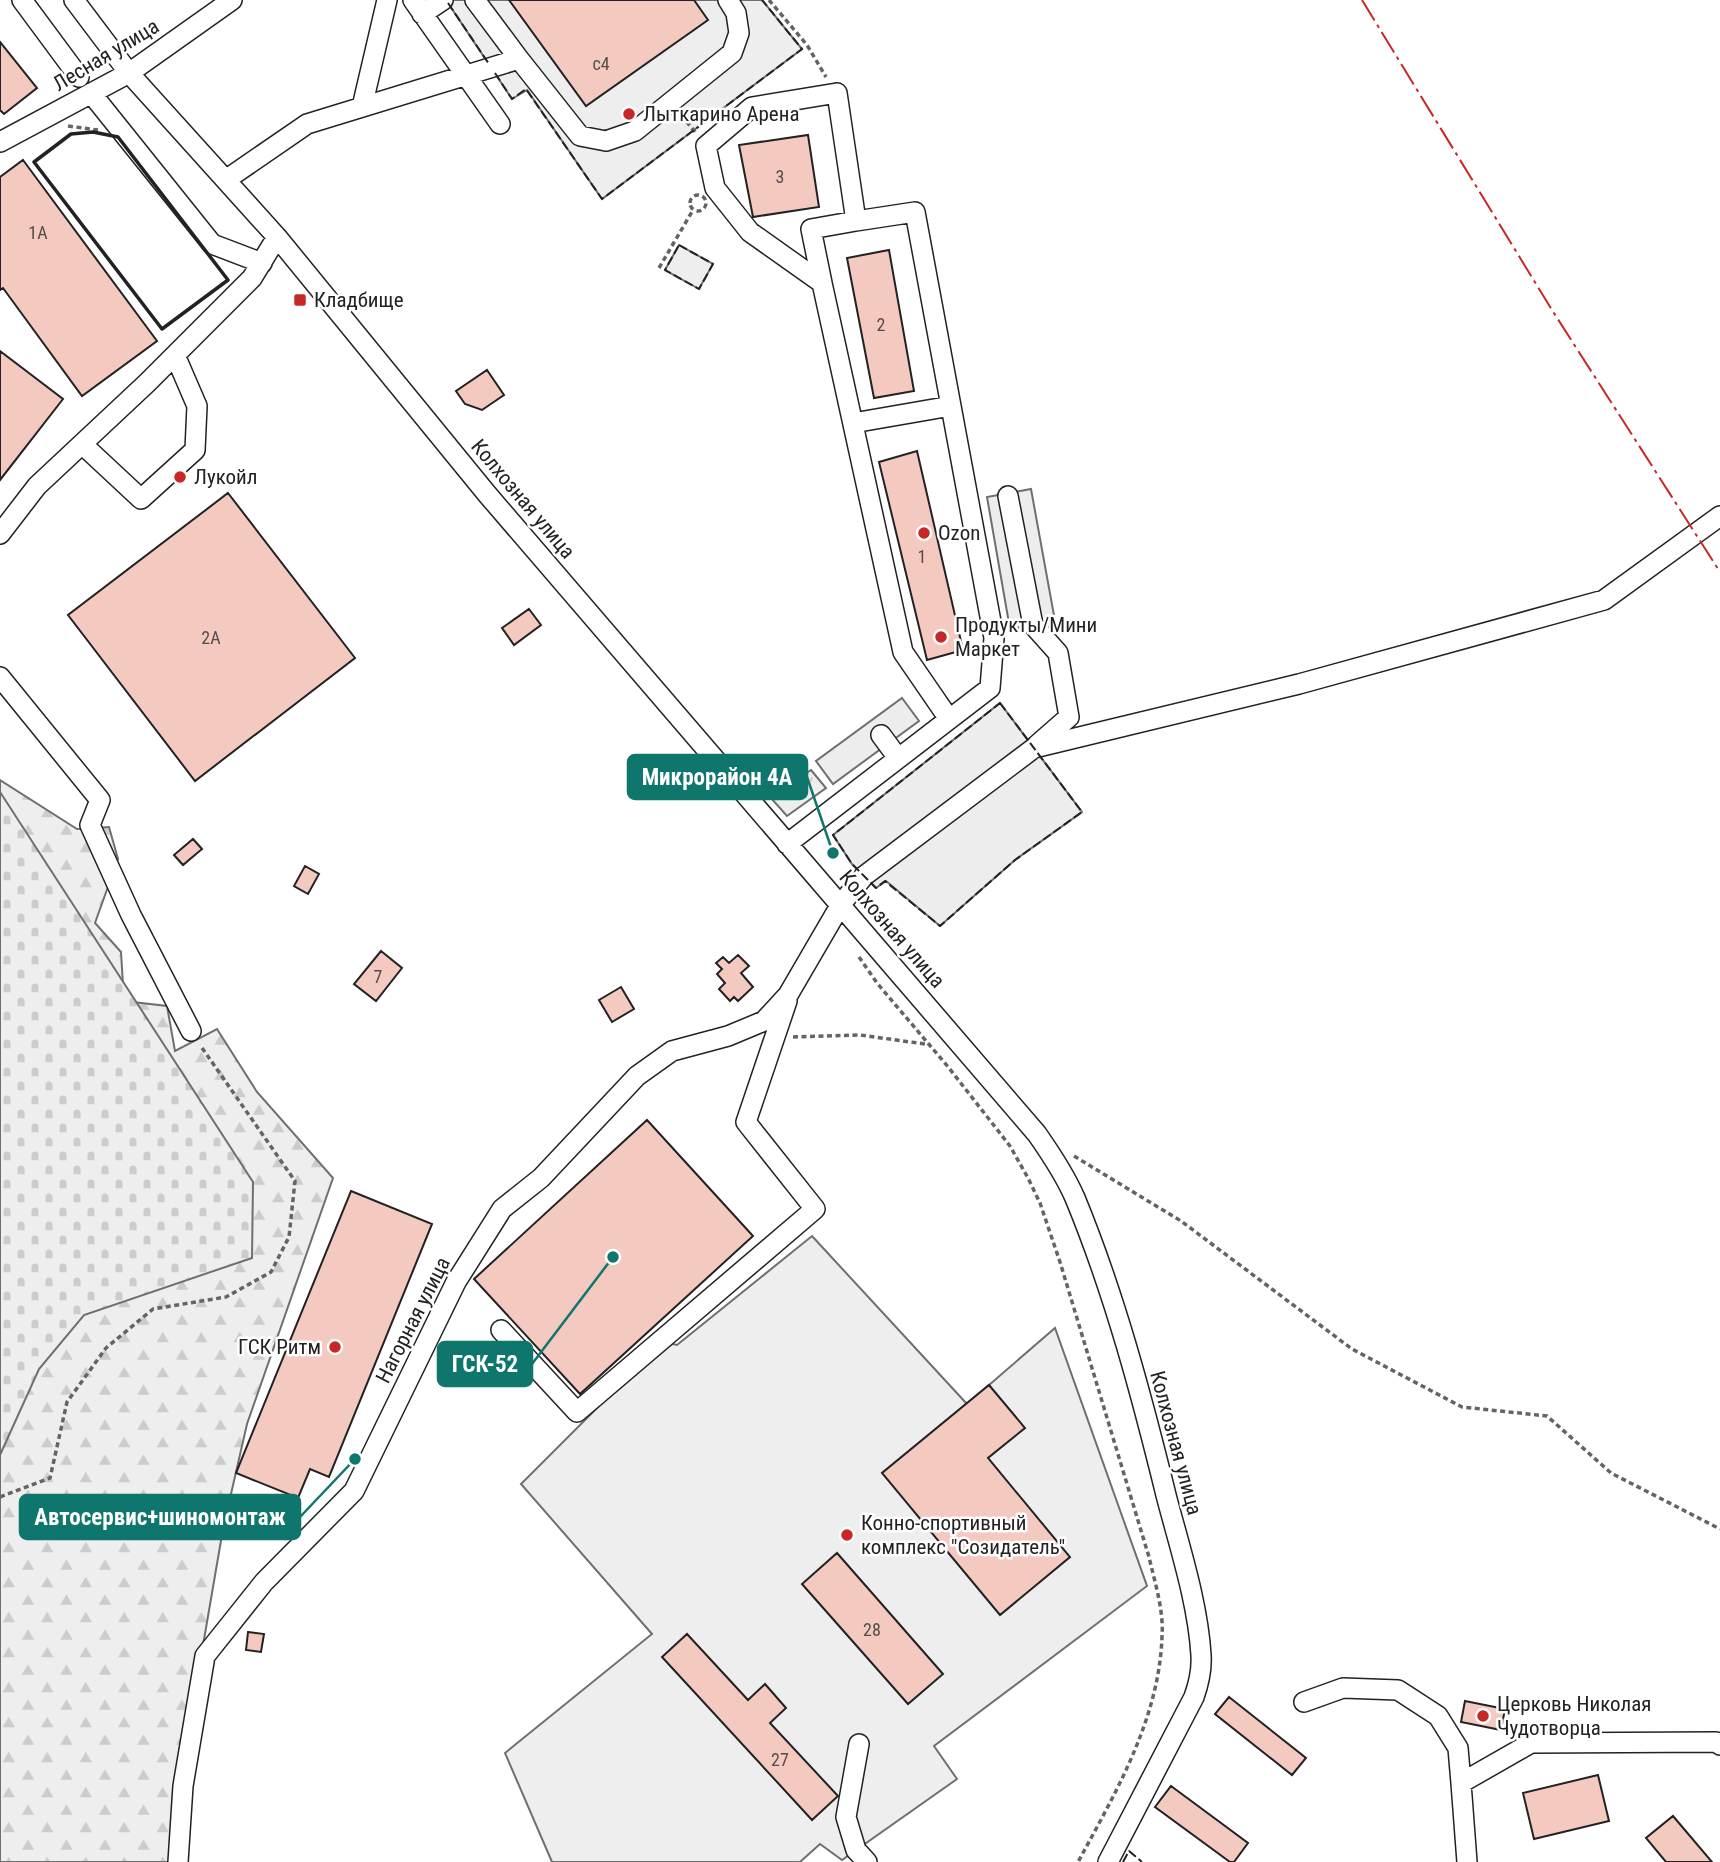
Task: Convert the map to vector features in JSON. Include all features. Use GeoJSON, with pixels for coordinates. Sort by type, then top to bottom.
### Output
{"type":"FeatureCollection","features":[{"type":"Feature","properties":{"kind":"street"},"geometry":{"type":"LineString","coordinates":[[22,0],[79,77]]}},
{"type":"Feature","properties":{"kind":"street","name":"Колхозная улица"},"geometry":{"type":"LineString","coordinates":[[74,0],[129,73],[277,237],[487,494],[841,904],[1051,1154],[1073,1195],[1121,1329],[1185,1568],[1199,1641],[1201,1666],[1194,1697],[1108,1862]]}},
{"type":"Feature","properties":{"kind":"street","name":"Лесная улица"},"geometry":{"type":"LineString","coordinates":[[0,142],[129,73],[232,0]]}},
{"type":"Feature","properties":{"kind":"street"},"geometry":{"type":"LineString","coordinates":[[362,107],[387,0]]}},
{"type":"Feature","properties":{"kind":"street"},"geometry":{"type":"LineString","coordinates":[[443,0],[417,7],[500,124]]}},
{"type":"Feature","properties":{"kind":"street"},"geometry":{"type":"LineString","coordinates":[[475,0],[580,136],[606,141],[635,131],[732,53],[739,33],[736,13],[728,0]]}},
{"type":"Feature","properties":{"kind":"street"},"geometry":{"type":"LineString","coordinates":[[226,179],[307,124],[519,59]]}},
{"type":"Feature","properties":{"kind":"street"},"geometry":{"type":"LineString","coordinates":[[91,93],[157,182],[220,255],[262,263]]}},
{"type":"Feature","properties":{"kind":"street"},"geometry":{"type":"LineString","coordinates":[[822,283],[750,232],[715,188],[706,146],[752,107],[836,93],[856,220]]}},
{"type":"Feature","properties":{"kind":"street"},"geometry":{"type":"LineString","coordinates":[[787,844],[990,688],[994,638],[915,212],[811,229],[903,652],[949,719]]}},
{"type":"Feature","properties":{"kind":"street"},"geometry":{"type":"LineString","coordinates":[[0,534],[37,486],[253,278],[277,237]]}},
{"type":"Feature","properties":{"kind":"street"},"geometry":{"type":"LineString","coordinates":[[82,444],[141,499],[195,450],[197,406],[175,355]]}},
{"type":"Feature","properties":{"kind":"street"},"geometry":{"type":"LineString","coordinates":[[853,423],[951,406]]}},
{"type":"Feature","properties":{"kind":"street","name":"Нагорная улица"},"geometry":{"type":"LineString","coordinates":[[178,1862],[183,1786],[205,1656],[264,1582],[354,1491],[456,1282],[502,1209],[541,1178],[637,1076],[672,1051],[728,1036],[764,1021],[790,992],[841,904],[864,876],[1034,748],[1069,716],[1058,653],[1033,625],[1008,496]]}},
{"type":"Feature","properties":{"kind":"street"},"geometry":{"type":"LineString","coordinates":[[1034,748],[1299,684],[1604,600],[1720,516]]}},
{"type":"Feature","properties":{"kind":"street"},"geometry":{"type":"LineString","coordinates":[[0,677],[100,800],[90,825],[131,915],[191,1031]]}},
{"type":"Feature","properties":{"kind":"street"},"geometry":{"type":"LineString","coordinates":[[881,735],[898,758]]}},
{"type":"Feature","properties":{"kind":"street"},"geometry":{"type":"LineString","coordinates":[[501,1330],[577,1412],[815,1209],[746,1122],[790,992]]}},
{"type":"Feature","properties":{"kind":"street"},"geometry":{"type":"LineString","coordinates":[[1304,1702],[1343,1688],[1398,1690],[1438,1716],[1458,1748],[1467,1862]]}},
{"type":"Feature","properties":{"kind":"street"},"geometry":{"type":"LineString","coordinates":[[1461,1783],[1531,1743],[1716,1742],[1720,1745]]}},
{"type":"Feature","properties":{"kind":"street"},"geometry":{"type":"LineString","coordinates":[[859,1744],[846,1817],[856,1850],[867,1862]]}},
{"type":"Feature","properties":{"kind":"path"},"geometry":{"type":"LineString","coordinates":[[769,0],[807,45],[836,93]]}},
{"type":"Feature","properties":{"kind":"path"},"geometry":{"type":"LineString","coordinates":[[62,125],[125,141]]}},
{"type":"Feature","properties":{"kind":"path"},"geometry":{"type":"LineString","coordinates":[[701,196],[705,199],[705,207],[699,211],[694,210],[690,203],[692,198],[701,196]]}},
{"type":"Feature","properties":{"kind":"path"},"geometry":{"type":"LineString","coordinates":[[659,268],[694,210]]}},
{"type":"Feature","properties":{"kind":"path"},"geometry":{"type":"LineString","coordinates":[[858,955],[877,983],[1010,1146],[1040,1203],[1145,1545],[1159,1603],[1163,1636],[1158,1672],[1140,1739],[1078,1862]]}},
{"type":"Feature","properties":{"kind":"path"},"geometry":{"type":"LineString","coordinates":[[0,1497],[50,1478],[67,1402],[106,1348],[153,1310],[226,1297],[271,1272],[289,1237],[295,1181],[191,1031]]}},
{"type":"Feature","properties":{"kind":"path"},"geometry":{"type":"LineString","coordinates":[[774,1038],[860,1035],[927,1044]]}},
{"type":"Feature","properties":{"kind":"path"},"geometry":{"type":"LineString","coordinates":[[1070,1154],[1181,1221],[1352,1349],[1462,1408],[1547,1416],[1611,1473],[1720,1529]]}},
{"type":"Feature","properties":{"kind":"green space","name":"Лыткарино Арена"},"geometry":{"type":"Polygon","coordinates":[[[446,0],[762,0],[802,49],[602,199],[527,90],[512,99],[446,0]]]}},
{"type":"Feature","properties":{"kind":"green space"},"geometry":{"type":"Polygon","coordinates":[[[679,245],[713,264],[699,289],[665,270],[679,245]]]}},
{"type":"Feature","properties":{"kind":"green space"},"geometry":{"type":"Polygon","coordinates":[[[811,770],[826,788],[787,816],[770,797],[811,770]]]}},
{"type":"Feature","properties":{"kind":"green space"},"geometry":{"type":"Polygon","coordinates":[[[0,780],[77,829],[109,827],[118,859],[95,923],[121,952],[124,1001],[167,1006],[175,1051],[217,1029],[257,1092],[333,1178],[247,1424],[223,1529],[174,1814],[170,1862],[0,1862],[0,780]]]}},
{"type":"Feature","properties":{"kind":"green space"},"geometry":{"type":"Polygon","coordinates":[[[0,792],[253,1182],[252,1258],[84,1315],[39,1369],[0,1455],[0,792]]]}},
{"type":"Feature","properties":{"kind":"green space","name":"Конно-спортивный комплекс \"Созидатель\""},"geometry":{"type":"Polygon","coordinates":[[[812,1236],[967,1404],[1055,1328],[1147,1586],[934,1746],[957,1779],[842,1860],[820,1844],[800,1862],[552,1862],[505,1753],[652,1634],[521,1484],[663,1342],[677,1345],[812,1236]]]}},
{"type":"Feature","properties":{"kind":"shaded area"},"geometry":{"type":"Polygon","coordinates":[[[1031,489],[1055,621],[1010,629],[987,497],[1031,489]]]}},
{"type":"Feature","properties":{"kind":"shaded area"},"geometry":{"type":"Polygon","coordinates":[[[902,698],[919,721],[833,784],[816,761],[902,698]]]}},
{"type":"Feature","properties":{"kind":"shaded area"},"geometry":{"type":"Polygon","coordinates":[[[1000,703],[1082,812],[1015,860],[940,926],[886,881],[876,888],[852,864],[833,835],[1000,703]]]}},
{"type":"Feature","properties":{"kind":"building"},"geometry":{"type":"Polygon","coordinates":[[[509,0],[694,0],[708,20],[586,106],[509,0]]]}},
{"type":"Feature","properties":{"kind":"building"},"geometry":{"type":"Polygon","coordinates":[[[0,42],[37,88],[4,114],[0,110],[0,42]]]}},
{"type":"Feature","properties":{"kind":"building"},"geometry":{"type":"Polygon","coordinates":[[[808,135],[819,207],[753,217],[739,145],[808,135]]]}},
{"type":"Feature","properties":{"kind":"building"},"geometry":{"type":"Polygon","coordinates":[[[23,160],[157,341],[82,396],[3,288],[0,290],[0,177],[23,160]]]}},
{"type":"Feature","properties":{"kind":"building"},"geometry":{"type":"Polygon","coordinates":[[[889,250],[914,391],[874,398],[847,258],[889,250]]]}},
{"type":"Feature","properties":{"kind":"building"},"geometry":{"type":"Polygon","coordinates":[[[0,351],[63,399],[0,480],[0,351]]]}},
{"type":"Feature","properties":{"kind":"building"},"geometry":{"type":"Polygon","coordinates":[[[487,370],[504,395],[482,410],[465,404],[456,391],[487,370]]]}},
{"type":"Feature","properties":{"kind":"building"},"geometry":{"type":"Polygon","coordinates":[[[917,451],[963,650],[927,660],[879,462],[917,451]]]}},
{"type":"Feature","properties":{"kind":"building"},"geometry":{"type":"Polygon","coordinates":[[[228,493],[355,658],[195,781],[68,615],[228,493]]]}},
{"type":"Feature","properties":{"kind":"building"},"geometry":{"type":"Polygon","coordinates":[[[529,609],[541,625],[514,645],[502,628],[529,609]]]}},
{"type":"Feature","properties":{"kind":"building"},"geometry":{"type":"Polygon","coordinates":[[[193,839],[202,849],[183,865],[174,855],[193,839]]]}},
{"type":"Feature","properties":{"kind":"building"},"geometry":{"type":"Polygon","coordinates":[[[305,866],[319,874],[308,894],[294,886],[305,866]]]}},
{"type":"Feature","properties":{"kind":"building"},"geometry":{"type":"Polygon","coordinates":[[[381,951],[402,968],[376,1001],[354,984],[381,951]]]}},
{"type":"Feature","properties":{"kind":"building"},"geometry":{"type":"Polygon","coordinates":[[[738,955],[749,966],[741,973],[753,987],[738,1001],[734,997],[730,1001],[719,989],[725,983],[717,974],[722,969],[716,963],[723,957],[729,963],[738,955]]]}},
{"type":"Feature","properties":{"kind":"building"},"geometry":{"type":"Polygon","coordinates":[[[621,987],[634,1009],[612,1022],[599,1000],[621,987]]]}},
{"type":"Feature","properties":{"kind":"building"},"geometry":{"type":"Polygon","coordinates":[[[647,1120],[753,1236],[580,1394],[474,1279],[647,1120]]]}},
{"type":"Feature","properties":{"kind":"building","name":"ГСК Ритм"},"geometry":{"type":"Polygon","coordinates":[[[351,1191],[432,1224],[329,1477],[310,1469],[298,1498],[236,1473],[351,1191]]]}},
{"type":"Feature","properties":{"kind":"building"},"geometry":{"type":"Polygon","coordinates":[[[989,1385],[1025,1428],[988,1458],[1070,1557],[1000,1615],[882,1473],[989,1385]]]}},
{"type":"Feature","properties":{"kind":"building"},"geometry":{"type":"Polygon","coordinates":[[[837,1553],[943,1674],[908,1704],[802,1584],[837,1553]]]}},
{"type":"Feature","properties":{"kind":"building"},"geometry":{"type":"Polygon","coordinates":[[[248,1632],[264,1634],[261,1652],[246,1650],[248,1632]]]}},
{"type":"Feature","properties":{"kind":"building"},"geometry":{"type":"Polygon","coordinates":[[[687,1634],[748,1700],[765,1684],[786,1708],[770,1723],[838,1796],[812,1820],[662,1657],[687,1634]]]}},
{"type":"Feature","properties":{"kind":"building"},"geometry":{"type":"Polygon","coordinates":[[[1229,1697],[1306,1758],[1292,1775],[1215,1714],[1229,1697]]]}},
{"type":"Feature","properties":{"kind":"building","name":"Церковь Николая Чудотворца"},"geometry":{"type":"Polygon","coordinates":[[[1465,1701],[1505,1709],[1501,1730],[1461,1722],[1465,1701]]]}},
{"type":"Feature","properties":{"kind":"building"},"geometry":{"type":"Polygon","coordinates":[[[1598,1775],[1609,1821],[1534,1839],[1523,1793],[1598,1775]]]}},
{"type":"Feature","properties":{"kind":"building"},"geometry":{"type":"Polygon","coordinates":[[[1171,1786],[1248,1843],[1234,1862],[1230,1862],[1155,1807],[1171,1786]]]}},
{"type":"Feature","properties":{"kind":"building"},"geometry":{"type":"Polygon","coordinates":[[[1673,1816],[1712,1862],[1666,1862],[1646,1838],[1673,1816]]]}},
{"type":"Feature","properties":{"kind":"fence"},"geometry":{"type":"LineString","coordinates":[[495,73],[512,99],[526,89],[602,199],[802,49],[762,0]]}},
{"type":"Feature","properties":{"kind":"fence"},"geometry":{"type":"LineString","coordinates":[[448,3],[489,64]]}},
{"type":"Feature","properties":{"kind":"fence"},"geometry":{"type":"LineString","coordinates":[[679,245],[713,264],[699,289],[665,270],[679,245]]}},
{"type":"Feature","properties":{"kind":"fence"},"geometry":{"type":"LineString","coordinates":[[1000,703],[1082,812],[1015,860],[940,926],[885,881],[876,888],[852,864],[833,835],[1000,703]]}},
{"type":"Feature","properties":{"kind":"fence"},"geometry":{"type":"LineString","coordinates":[[1123,1862],[1129,1851],[1142,1862]]}},
{"type":"Feature","properties":{"kind":"wall"},"geometry":{"type":"LineString","coordinates":[[93,132],[118,137],[228,280],[162,329],[34,162],[71,134],[93,132]]}},
{"type":"Feature","properties":{"kind":"power"},"geometry":{"type":"LineString","coordinates":[[1362,0],[1552,310],[1720,572]]}},
{"type":"Feature","properties":{"kind":"place","name":"Лыткарино Арена"},"geometry":{"type":"Point","coordinates":[629,114]}},
{"type":"Feature","properties":{"kind":"place","name":"Кладбище"},"geometry":{"type":"Point","coordinates":[300,300]}},
{"type":"Feature","properties":{"kind":"place","name":"Лукойл"},"geometry":{"type":"Point","coordinates":[180,477]}},
{"type":"Feature","properties":{"kind":"place","name":"Ozon"},"geometry":{"type":"Point","coordinates":[924,533]}},
{"type":"Feature","properties":{"kind":"place","name":"Продукты/Мини Маркет"},"geometry":{"type":"Point","coordinates":[941,637]}},
{"type":"Feature","properties":{"kind":"place","name":"Микрорайон 4А"},"geometry":{"type":"Point","coordinates":[833,853]}},
{"type":"Feature","properties":{"kind":"place","name":"ГСК-52"},"geometry":{"type":"Point","coordinates":[613,1257]}},
{"type":"Feature","properties":{"kind":"place","name":"ГСК Ритм"},"geometry":{"type":"Point","coordinates":[335,1347]}},
{"type":"Feature","properties":{"kind":"place","name":"Автосервис+шиномонтаж"},"geometry":{"type":"Point","coordinates":[355,1459]}},
{"type":"Feature","properties":{"kind":"place","name":"Конно-спортивный комплекс \"Созидатель\""},"geometry":{"type":"Point","coordinates":[847,1535]}},
{"type":"Feature","properties":{"kind":"place","name":"Церковь Николая Чудотворца"},"geometry":{"type":"Point","coordinates":[1483,1716]}}]}
